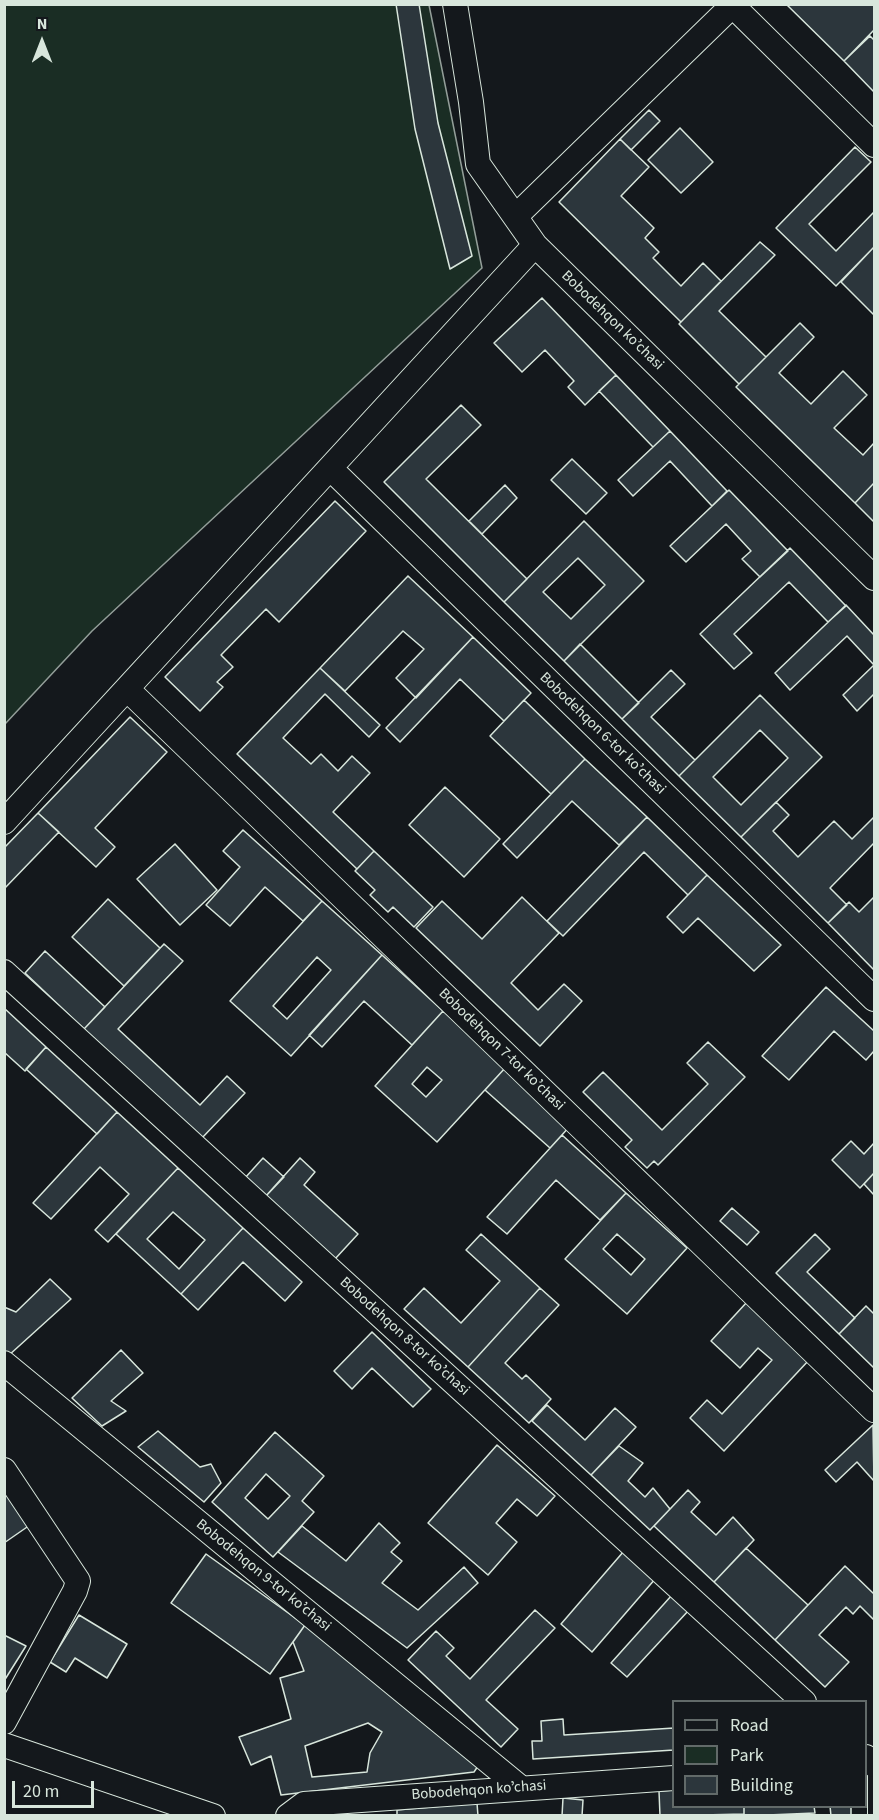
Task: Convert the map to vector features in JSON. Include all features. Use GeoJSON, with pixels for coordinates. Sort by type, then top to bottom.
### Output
{"type":"FeatureCollection","features":[{"type":"Feature","properties":{"kind":"street","name":"Bobodehqon koʼchasi"},"geometry":{"type":"LineString","coordinates":[[455,4],[471,102],[478,164],[535,245],[874,579]]}},
{"type":"Feature","properties":{"kind":"street"},"geometry":{"type":"LineString","coordinates":[[516,216],[733,5],[874,145]]}},
{"type":"Feature","properties":{"kind":"street"},"geometry":{"type":"LineString","coordinates":[[4,822],[535,245]]}},
{"type":"Feature","properties":{"kind":"street","name":"Bobodehqon 6-tor koʼchasi"},"geometry":{"type":"LineString","coordinates":[[330,468],[874,999]]}},
{"type":"Feature","properties":{"kind":"street","name":"Bobodehqon 7-tor koʼchasi"},"geometry":{"type":"LineString","coordinates":[[127,689],[874,1410]]}},
{"type":"Feature","properties":{"kind":"street","name":"Bobodehqon 8-tor koʼchasi"},"geometry":{"type":"LineString","coordinates":[[4,972],[803,1700]]}},
{"type":"Feature","properties":{"kind":"street","name":"Bobodehqon 9-tor koʼchasi"},"geometry":{"type":"LineString","coordinates":[[4,1363],[521,1788]]}},
{"type":"Feature","properties":{"kind":"street"},"geometry":{"type":"LineString","coordinates":[[4,1470],[78,1581],[75,1591],[4,1722]]}},
{"type":"Feature","properties":{"kind":"street"},"geometry":{"type":"LineString","coordinates":[[4,1745],[213,1815]]}},
{"type":"Feature","properties":{"kind":"street","name":"Bobodehqon koʼchasi"},"geometry":{"type":"LineString","coordinates":[[288,1815],[304,1804],[672,1778]]}},
{"type":"Feature","properties":{"kind":"lane"},"geometry":{"type":"LineString","coordinates":[[874,1765],[874,1815]]}},
{"type":"Feature","properties":{"kind":"green space"},"geometry":{"type":"Polygon","coordinates":[[[5,5],[429,5],[482,268],[92,631],[5,724],[5,5]]]}},
{"type":"Feature","properties":{"kind":"building"},"geometry":{"type":"Polygon","coordinates":[[[396,4],[419,4],[438,123],[472,256],[450,269],[415,129],[396,4]]]}},
{"type":"Feature","properties":{"kind":"building"},"geometry":{"type":"Polygon","coordinates":[[[786,4],[874,4],[874,30],[844,61],[786,4]]]}},
{"type":"Feature","properties":{"kind":"building"},"geometry":{"type":"Polygon","coordinates":[[[870,36],[874,40],[874,92],[844,61],[870,36]]]}},
{"type":"Feature","properties":{"kind":"building"},"geometry":{"type":"Polygon","coordinates":[[[649,110],[660,121],[631,150],[620,139],[649,110]]]}},
{"type":"Feature","properties":{"kind":"building"},"geometry":{"type":"Polygon","coordinates":[[[680,128],[713,162],[681,193],[648,160],[680,128]]]}},
{"type":"Feature","properties":{"kind":"building"},"geometry":{"type":"Polygon","coordinates":[[[620,139],[649,167],[621,196],[654,228],[645,238],[659,252],[653,258],[681,286],[703,263],[721,281],[681,322],[559,202],[620,139]]]}},
{"type":"Feature","properties":{"kind":"building"},"geometry":{"type":"Polygon","coordinates":[[[855,147],[871,162],[809,224],[836,251],[874,212],[874,247],[836,286],[776,228],[855,147]]]}},
{"type":"Feature","properties":{"kind":"building"},"geometry":{"type":"Polygon","coordinates":[[[760,242],[775,255],[719,311],[766,357],[739,384],[679,324],[760,242]]]}},
{"type":"Feature","properties":{"kind":"building"},"geometry":{"type":"Polygon","coordinates":[[[874,247],[874,315],[841,282],[874,247]]]}},
{"type":"Feature","properties":{"kind":"building"},"geometry":{"type":"Polygon","coordinates":[[[542,298],[616,375],[585,405],[568,387],[574,381],[545,350],[522,372],[494,343],[542,298]]]}},
{"type":"Feature","properties":{"kind":"building"},"geometry":{"type":"Polygon","coordinates":[[[800,323],[814,337],[779,373],[811,404],[843,371],[867,395],[834,428],[863,455],[874,443],[874,483],[855,503],[736,387],[800,323]]]}},
{"type":"Feature","properties":{"kind":"building"},"geometry":{"type":"Polygon","coordinates":[[[616,375],[670,431],[653,447],[599,391],[616,375]]]}},
{"type":"Feature","properties":{"kind":"building"},"geometry":{"type":"Polygon","coordinates":[[[461,405],[481,425],[426,479],[527,579],[504,602],[384,482],[461,405]]]}},
{"type":"Feature","properties":{"kind":"building"},"geometry":{"type":"Polygon","coordinates":[[[670,431],[727,491],[712,506],[670,461],[633,496],[618,480],[670,431]]]}},
{"type":"Feature","properties":{"kind":"building"},"geometry":{"type":"Polygon","coordinates":[[[572,459],[607,493],[586,514],[551,480],[572,459]]]}},
{"type":"Feature","properties":{"kind":"building"},"geometry":{"type":"Polygon","coordinates":[[[874,483],[874,522],[855,503],[874,483]]]}},
{"type":"Feature","properties":{"kind":"building"},"geometry":{"type":"Polygon","coordinates":[[[505,485],[517,498],[482,534],[469,521],[505,485]]]}},
{"type":"Feature","properties":{"kind":"building"},"geometry":{"type":"Polygon","coordinates":[[[729,490],[788,551],[760,577],[742,559],[751,551],[726,524],[686,562],[670,546],[729,490]]]}},
{"type":"Feature","properties":{"kind":"building"},"geometry":{"type":"Polygon","coordinates":[[[335,501],[366,531],[279,622],[266,609],[221,655],[233,667],[217,682],[223,687],[200,711],[165,677],[335,501]]]}},
{"type":"Feature","properties":{"kind":"building"},"geometry":{"type":"Polygon","coordinates":[[[584,521],[644,581],[564,661],[504,602],[584,521]],[[578,558],[543,592],[571,619],[605,585],[578,558]]]}},
{"type":"Feature","properties":{"kind":"building"},"geometry":{"type":"Polygon","coordinates":[[[790,548],[846,606],[828,622],[789,582],[734,634],[752,653],[734,669],[700,634],[790,548]]]}},
{"type":"Feature","properties":{"kind":"building"},"geometry":{"type":"Polygon","coordinates":[[[408,576],[473,637],[416,698],[396,678],[424,649],[403,631],[345,691],[320,668],[408,576]]]}},
{"type":"Feature","properties":{"kind":"building"},"geometry":{"type":"Polygon","coordinates":[[[846,605],[874,635],[874,665],[847,636],[790,690],[775,673],[846,605]]]}},
{"type":"Feature","properties":{"kind":"building"},"geometry":{"type":"Polygon","coordinates":[[[473,637],[531,693],[504,721],[460,679],[400,742],[386,728],[473,637]]]}},
{"type":"Feature","properties":{"kind":"building"},"geometry":{"type":"Polygon","coordinates":[[[580,644],[639,703],[622,719],[564,661],[580,644]]]}},
{"type":"Feature","properties":{"kind":"building"},"geometry":{"type":"Polygon","coordinates":[[[874,665],[874,694],[857,711],[843,695],[874,665]]]}},
{"type":"Feature","properties":{"kind":"building"},"geometry":{"type":"Polygon","coordinates":[[[320,668],[380,725],[369,737],[325,694],[283,738],[311,764],[321,754],[338,771],[352,756],[370,773],[333,812],[374,851],[357,869],[237,754],[320,668]]]}},
{"type":"Feature","properties":{"kind":"building"},"geometry":{"type":"Polygon","coordinates":[[[671,670],[685,684],[651,717],[695,760],[679,776],[622,719],[671,670]]]}},
{"type":"Feature","properties":{"kind":"building"},"geometry":{"type":"Polygon","coordinates":[[[760,695],[822,757],[741,837],[679,776],[760,695]],[[760,730],[713,777],[741,805],[788,758],[760,730]]]}},
{"type":"Feature","properties":{"kind":"building"},"geometry":{"type":"Polygon","coordinates":[[[524,700],[585,759],[551,794],[490,736],[524,700]]]}},
{"type":"Feature","properties":{"kind":"building"},"geometry":{"type":"Polygon","coordinates":[[[130,717],[167,752],[95,828],[115,847],[96,867],[38,813],[130,717]]]}},
{"type":"Feature","properties":{"kind":"building"},"geometry":{"type":"Polygon","coordinates":[[[585,759],[647,817],[619,845],[572,801],[517,858],[503,844],[585,759]]]}},
{"type":"Feature","properties":{"kind":"building"},"geometry":{"type":"Polygon","coordinates":[[[445,787],[500,839],[464,877],[409,825],[445,787]]]}},
{"type":"Feature","properties":{"kind":"building"},"geometry":{"type":"Polygon","coordinates":[[[776,802],[789,815],[773,831],[798,857],[834,821],[852,839],[874,817],[874,843],[830,888],[847,905],[828,923],[741,837],[776,802]]]}},
{"type":"Feature","properties":{"kind":"building"},"geometry":{"type":"Polygon","coordinates":[[[38,813],[59,832],[4,889],[4,848],[38,813]]]}},
{"type":"Feature","properties":{"kind":"building"},"geometry":{"type":"Polygon","coordinates":[[[647,817],[707,875],[688,895],[644,852],[563,936],[547,921],[647,817]]]}},
{"type":"Feature","properties":{"kind":"building"},"geometry":{"type":"Polygon","coordinates":[[[243,830],[322,901],[303,921],[265,887],[230,926],[206,905],[240,867],[223,851],[243,830]]]}},
{"type":"Feature","properties":{"kind":"building"},"geometry":{"type":"Polygon","coordinates":[[[175,844],[217,890],[180,925],[137,879],[175,844]]]}},
{"type":"Feature","properties":{"kind":"building"},"geometry":{"type":"Polygon","coordinates":[[[374,851],[433,907],[414,927],[393,907],[388,912],[370,895],[375,890],[355,871],[374,851]]]}},
{"type":"Feature","properties":{"kind":"building"},"geometry":{"type":"Polygon","coordinates":[[[707,875],[781,945],[754,971],[698,918],[683,933],[667,917],[707,875]]]}},
{"type":"Feature","properties":{"kind":"building"},"geometry":{"type":"Polygon","coordinates":[[[522,897],[559,933],[511,983],[538,1010],[564,984],[582,1001],[540,1046],[416,928],[442,901],[482,939],[522,897]]]}},
{"type":"Feature","properties":{"kind":"building"},"geometry":{"type":"Polygon","coordinates":[[[874,897],[874,970],[828,923],[849,902],[859,912],[874,897]]]}},
{"type":"Feature","properties":{"kind":"building"},"geometry":{"type":"Polygon","coordinates":[[[108,899],[160,948],[124,986],[72,937],[108,899]]]}},
{"type":"Feature","properties":{"kind":"building"},"geometry":{"type":"Polygon","coordinates":[[[322,901],[382,955],[291,1056],[230,1001],[322,901]],[[317,957],[273,1006],[287,1019],[331,970],[317,957]]]}},
{"type":"Feature","properties":{"kind":"building"},"geometry":{"type":"Polygon","coordinates":[[[164,944],[183,961],[118,1029],[200,1105],[227,1076],[245,1093],[201,1139],[84,1029],[164,944]]]}},
{"type":"Feature","properties":{"kind":"building"},"geometry":{"type":"Polygon","coordinates":[[[45,951],[105,1007],[84,1029],[25,973],[45,951]]]}},
{"type":"Feature","properties":{"kind":"building"},"geometry":{"type":"Polygon","coordinates":[[[382,955],[443,1011],[412,1045],[364,1001],[322,1047],[309,1035],[382,955]]]}},
{"type":"Feature","properties":{"kind":"building"},"geometry":{"type":"Polygon","coordinates":[[[826,987],[874,1031],[874,1051],[866,1060],[834,1031],[789,1080],[762,1056],[826,987]]]}},
{"type":"Feature","properties":{"kind":"building"},"geometry":{"type":"Polygon","coordinates":[[[4,1008],[46,1047],[25,1071],[4,1052],[4,1008]]]}},
{"type":"Feature","properties":{"kind":"building"},"geometry":{"type":"Polygon","coordinates":[[[443,1011],[506,1067],[437,1142],[375,1086],[443,1011]],[[427,1067],[412,1084],[426,1097],[442,1080],[427,1067]]]}},
{"type":"Feature","properties":{"kind":"building"},"geometry":{"type":"Polygon","coordinates":[[[708,1042],[745,1077],[658,1165],[654,1161],[647,1168],[625,1147],[632,1140],[583,1092],[603,1072],[662,1130],[708,1084],[687,1063],[708,1042]]]}},
{"type":"Feature","properties":{"kind":"building"},"geometry":{"type":"Polygon","coordinates":[[[46,1047],[117,1112],[97,1134],[26,1069],[46,1047]]]}},
{"type":"Feature","properties":{"kind":"building"},"geometry":{"type":"Polygon","coordinates":[[[506,1067],[571,1125],[550,1148],[485,1090],[506,1067]]]}},
{"type":"Feature","properties":{"kind":"building"},"geometry":{"type":"Polygon","coordinates":[[[117,1112],[178,1168],[108,1242],[95,1230],[129,1194],[100,1167],[51,1219],[33,1203],[117,1112]]]}},
{"type":"Feature","properties":{"kind":"building"},"geometry":{"type":"Polygon","coordinates":[[[562,1135],[626,1193],[600,1220],[556,1180],[507,1234],[487,1217],[562,1135]]]}},
{"type":"Feature","properties":{"kind":"building"},"geometry":{"type":"Polygon","coordinates":[[[851,1141],[864,1154],[874,1143],[874,1173],[860,1188],[832,1160],[851,1141]]]}},
{"type":"Feature","properties":{"kind":"building"},"geometry":{"type":"Polygon","coordinates":[[[263,1158],[284,1177],[265,1197],[245,1178],[263,1158]]]}},
{"type":"Feature","properties":{"kind":"building"},"geometry":{"type":"Polygon","coordinates":[[[300,1158],[315,1172],[304,1185],[358,1234],[335,1259],[265,1197],[300,1158]]]}},
{"type":"Feature","properties":{"kind":"building"},"geometry":{"type":"Polygon","coordinates":[[[178,1168],[243,1228],[181,1294],[116,1234],[178,1168]],[[173,1212],[147,1239],[179,1269],[205,1240],[173,1212]]]}},
{"type":"Feature","properties":{"kind":"building"},"geometry":{"type":"Polygon","coordinates":[[[874,1173],[874,1195],[864,1184],[874,1173]]]}},
{"type":"Feature","properties":{"kind":"building"},"geometry":{"type":"Polygon","coordinates":[[[626,1193],[687,1248],[627,1314],[565,1259],[626,1193]],[[617,1234],[603,1249],[631,1275],[645,1259],[617,1234]]]}},
{"type":"Feature","properties":{"kind":"building"},"geometry":{"type":"Polygon","coordinates":[[[732,1208],[759,1232],[747,1245],[720,1221],[732,1208]]]}},
{"type":"Feature","properties":{"kind":"building"},"geometry":{"type":"Polygon","coordinates":[[[243,1228],[302,1282],[285,1301],[243,1262],[198,1310],[181,1294],[243,1228]]]}},
{"type":"Feature","properties":{"kind":"building"},"geometry":{"type":"Polygon","coordinates":[[[481,1234],[540,1288],[468,1367],[404,1309],[424,1288],[461,1323],[500,1281],[466,1250],[481,1234]]]}},
{"type":"Feature","properties":{"kind":"building"},"geometry":{"type":"Polygon","coordinates":[[[815,1234],[830,1249],[807,1272],[855,1318],[839,1334],[776,1273],[815,1234]]]}},
{"type":"Feature","properties":{"kind":"building"},"geometry":{"type":"Polygon","coordinates":[[[50,1279],[71,1299],[8,1356],[4,1353],[4,1307],[16,1312],[50,1279]]]}},
{"type":"Feature","properties":{"kind":"building"},"geometry":{"type":"Polygon","coordinates":[[[540,1288],[559,1305],[505,1363],[522,1379],[526,1375],[551,1399],[529,1423],[468,1367],[540,1288]]]}},
{"type":"Feature","properties":{"kind":"building"},"geometry":{"type":"Polygon","coordinates":[[[747,1302],[809,1360],[724,1451],[690,1418],[707,1400],[722,1414],[772,1360],[758,1348],[740,1368],[711,1341],[747,1302]]]}},
{"type":"Feature","properties":{"kind":"building"},"geometry":{"type":"Polygon","coordinates":[[[866,1306],[874,1314],[874,1368],[839,1334],[866,1306]]]}},
{"type":"Feature","properties":{"kind":"building"},"geometry":{"type":"Polygon","coordinates":[[[372,1332],[431,1389],[413,1407],[372,1368],[352,1389],[334,1371],[372,1332]]]}},
{"type":"Feature","properties":{"kind":"building"},"geometry":{"type":"Polygon","coordinates":[[[121,1350],[143,1373],[111,1401],[126,1411],[102,1426],[72,1398],[121,1350]]]}},
{"type":"Feature","properties":{"kind":"building"},"geometry":{"type":"Polygon","coordinates":[[[547,1405],[585,1440],[615,1408],[636,1427],[591,1475],[532,1421],[547,1405]]]}},
{"type":"Feature","properties":{"kind":"building"},"geometry":{"type":"Polygon","coordinates":[[[873,1425],[874,1481],[857,1462],[836,1482],[825,1470],[873,1425]]]}},
{"type":"Feature","properties":{"kind":"building"},"geometry":{"type":"Polygon","coordinates":[[[158,1431],[200,1467],[211,1464],[221,1483],[204,1502],[138,1447],[158,1431]]]}},
{"type":"Feature","properties":{"kind":"building"},"geometry":{"type":"Polygon","coordinates":[[[275,1432],[324,1476],[302,1501],[314,1512],[273,1557],[212,1502],[275,1432]],[[266,1474],[245,1498],[268,1519],[290,1496],[266,1474]]]}},
{"type":"Feature","properties":{"kind":"building"},"geometry":{"type":"Polygon","coordinates":[[[497,1445],[555,1496],[537,1516],[517,1499],[496,1523],[517,1542],[488,1575],[428,1523],[497,1445]]]}},
{"type":"Feature","properties":{"kind":"building"},"geometry":{"type":"Polygon","coordinates":[[[619,1446],[643,1463],[628,1481],[645,1497],[653,1488],[670,1509],[650,1530],[591,1475],[619,1446]]]}},
{"type":"Feature","properties":{"kind":"building"},"geometry":{"type":"Polygon","coordinates":[[[4,1489],[30,1525],[4,1543],[4,1489]]]}},
{"type":"Feature","properties":{"kind":"building"},"geometry":{"type":"Polygon","coordinates":[[[688,1490],[700,1502],[691,1512],[716,1535],[733,1517],[754,1540],[714,1582],[654,1526],[688,1490]]]}},
{"type":"Feature","properties":{"kind":"building"},"geometry":{"type":"Polygon","coordinates":[[[379,1523],[400,1543],[391,1552],[402,1561],[382,1583],[418,1610],[464,1567],[478,1583],[407,1648],[278,1552],[302,1526],[346,1561],[379,1523]]]}},
{"type":"Feature","properties":{"kind":"building"},"geometry":{"type":"Polygon","coordinates":[[[746,1548],[808,1605],[775,1640],[714,1582],[746,1548]]]}},
{"type":"Feature","properties":{"kind":"building"},"geometry":{"type":"Polygon","coordinates":[[[624,1551],[656,1578],[592,1652],[561,1624],[624,1551]]]}},
{"type":"Feature","properties":{"kind":"building"},"geometry":{"type":"Polygon","coordinates":[[[206,1554],[305,1625],[270,1674],[171,1603],[206,1554]]]}},
{"type":"Feature","properties":{"kind":"building"},"geometry":{"type":"Polygon","coordinates":[[[845,1566],[874,1594],[874,1620],[860,1606],[853,1614],[846,1607],[819,1635],[849,1662],[825,1687],[775,1640],[845,1566]]]}},
{"type":"Feature","properties":{"kind":"building"},"geometry":{"type":"Polygon","coordinates":[[[672,1595],[689,1610],[627,1677],[611,1663],[672,1595]]]}},
{"type":"Feature","properties":{"kind":"building"},"geometry":{"type":"Polygon","coordinates":[[[535,1610],[555,1628],[486,1700],[518,1729],[501,1747],[408,1660],[436,1631],[454,1648],[446,1656],[470,1679],[535,1610]]]}},
{"type":"Feature","properties":{"kind":"building"},"geometry":{"type":"Polygon","coordinates":[[[79,1615],[127,1644],[107,1678],[75,1658],[66,1672],[50,1662],[79,1615]]]}},
{"type":"Feature","properties":{"kind":"building"},"geometry":{"type":"Polygon","coordinates":[[[305,1625],[478,1766],[474,1772],[281,1795],[271,1756],[251,1765],[239,1737],[291,1719],[280,1678],[304,1671],[293,1642],[305,1625]],[[368,1723],[305,1746],[312,1777],[367,1772],[370,1753],[382,1732],[368,1723]]]}},
{"type":"Feature","properties":{"kind":"building"},"geometry":{"type":"Polygon","coordinates":[[[4,1635],[26,1646],[4,1681],[4,1635]]]}},
{"type":"Feature","properties":{"kind":"building"},"geometry":{"type":"Polygon","coordinates":[[[563,1719],[564,1735],[672,1728],[672,1750],[533,1759],[532,1741],[542,1741],[541,1721],[563,1719]]]}},
{"type":"Feature","properties":{"kind":"building"},"geometry":{"type":"Polygon","coordinates":[[[672,1790],[672,1808],[744,1808],[744,1814],[660,1816],[659,1791],[672,1790]]]}},
{"type":"Feature","properties":{"kind":"building"},"geometry":{"type":"Polygon","coordinates":[[[563,1798],[583,1800],[582,1816],[562,1816],[563,1798]]]}},
{"type":"Feature","properties":{"kind":"building"},"geometry":{"type":"Polygon","coordinates":[[[477,1803],[478,1816],[397,1816],[397,1810],[477,1803]]]}},
{"type":"Feature","properties":{"kind":"building"},"geometry":{"type":"Polygon","coordinates":[[[744,1808],[814,1808],[815,1813],[744,1816],[744,1808]]]}},
{"type":"Feature","properties":{"kind":"building"},"geometry":{"type":"Polygon","coordinates":[[[830,1808],[851,1808],[851,1816],[831,1816],[830,1808]]]}}]}
